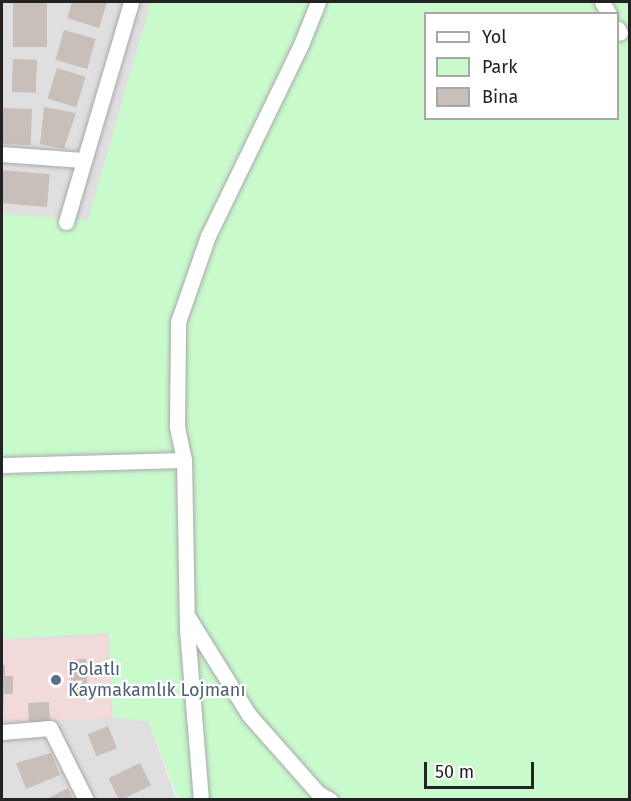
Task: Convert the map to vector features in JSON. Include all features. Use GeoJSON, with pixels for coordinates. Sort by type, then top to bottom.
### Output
{"type":"FeatureCollection","features":[{"type":"Feature","properties":{"kind":"street"},"geometry":{"type":"LineString","coordinates":[[66,222],[82,160],[130,2]]}},
{"type":"Feature","properties":{"kind":"street"},"geometry":{"type":"LineString","coordinates":[[201,800],[187,614],[184,460],[177,426],[178,322],[208,236],[302,42],[318,2]]}},
{"type":"Feature","properties":{"kind":"street"},"geometry":{"type":"LineString","coordinates":[[2,154],[82,160]]}},
{"type":"Feature","properties":{"kind":"street"},"geometry":{"type":"LineString","coordinates":[[2,465],[184,460]]}},
{"type":"Feature","properties":{"kind":"street"},"geometry":{"type":"LineString","coordinates":[[187,614],[249,715],[318,792],[330,800]]}},
{"type":"Feature","properties":{"kind":"street"},"geometry":{"type":"LineString","coordinates":[[2,732],[50,728],[86,800]]}},
{"type":"Feature","properties":{"kind":"shaded area"},"geometry":{"type":"Polygon","coordinates":[[[2,2],[154,2],[97,221],[2,217],[2,2]]]}},
{"type":"Feature","properties":{"kind":"shaded area"},"geometry":{"type":"Polygon","coordinates":[[[110,632],[149,722],[176,799],[2,800],[2,639],[110,632]]]}},
{"type":"Feature","properties":{"kind":"shaded area","name":"Polatlı Kaymakamlık Lojmanı"},"geometry":{"type":"Polygon","coordinates":[[[107,636],[111,718],[6,723],[2,641],[107,636]]]}},
{"type":"Feature","properties":{"kind":"green space"},"geometry":{"type":"Polygon","coordinates":[[[151,2],[629,2],[629,799],[178,799],[149,722],[113,717],[109,633],[2,639],[2,214],[88,220],[151,2]]]}},
{"type":"Feature","properties":{"kind":"building"},"geometry":{"type":"Polygon","coordinates":[[[13,2],[47,2],[47,47],[13,47],[13,2]]]}},
{"type":"Feature","properties":{"kind":"building"},"geometry":{"type":"Polygon","coordinates":[[[72,2],[107,2],[99,28],[67,18],[72,2]]]}},
{"type":"Feature","properties":{"kind":"building"},"geometry":{"type":"Polygon","coordinates":[[[64,30],[96,39],[87,69],[55,60],[64,30]]]}},
{"type":"Feature","properties":{"kind":"building"},"geometry":{"type":"Polygon","coordinates":[[[13,59],[37,60],[36,93],[12,92],[13,59]]]}},
{"type":"Feature","properties":{"kind":"building"},"geometry":{"type":"Polygon","coordinates":[[[57,68],[86,77],[76,107],[48,99],[57,68]]]}},
{"type":"Feature","properties":{"kind":"building"},"geometry":{"type":"Polygon","coordinates":[[[44,107],[76,113],[64,149],[40,144],[44,107]]]}},
{"type":"Feature","properties":{"kind":"building"},"geometry":{"type":"Polygon","coordinates":[[[3,108],[32,109],[31,145],[2,144],[3,108]]]}},
{"type":"Feature","properties":{"kind":"building"},"geometry":{"type":"Polygon","coordinates":[[[2,170],[50,174],[47,207],[2,203],[2,170]]]}},
{"type":"Feature","properties":{"kind":"building"},"geometry":{"type":"Polygon","coordinates":[[[86,659],[88,694],[72,695],[70,660],[86,659]]]}},
{"type":"Feature","properties":{"kind":"building"},"geometry":{"type":"Polygon","coordinates":[[[2,665],[5,665],[5,676],[13,676],[13,694],[4,694],[4,710],[2,665]]]}},
{"type":"Feature","properties":{"kind":"building"},"geometry":{"type":"Polygon","coordinates":[[[49,702],[50,722],[29,723],[28,703],[49,702]]]}},
{"type":"Feature","properties":{"kind":"building"},"geometry":{"type":"Polygon","coordinates":[[[108,726],[117,748],[97,756],[88,734],[108,726]]]}},
{"type":"Feature","properties":{"kind":"building"},"geometry":{"type":"Polygon","coordinates":[[[51,753],[60,775],[26,789],[16,763],[51,753]]]}},
{"type":"Feature","properties":{"kind":"building"},"geometry":{"type":"Polygon","coordinates":[[[140,763],[151,785],[119,800],[109,778],[140,763]]]}},
{"type":"Feature","properties":{"kind":"building"},"geometry":{"type":"Polygon","coordinates":[[[68,788],[73,800],[45,800],[68,788]]]}},
{"type":"Feature","properties":{"kind":"place","name":"Polatlı Kaymakamlık Lojmanı"},"geometry":{"type":"Point","coordinates":[56,680]}}]}
